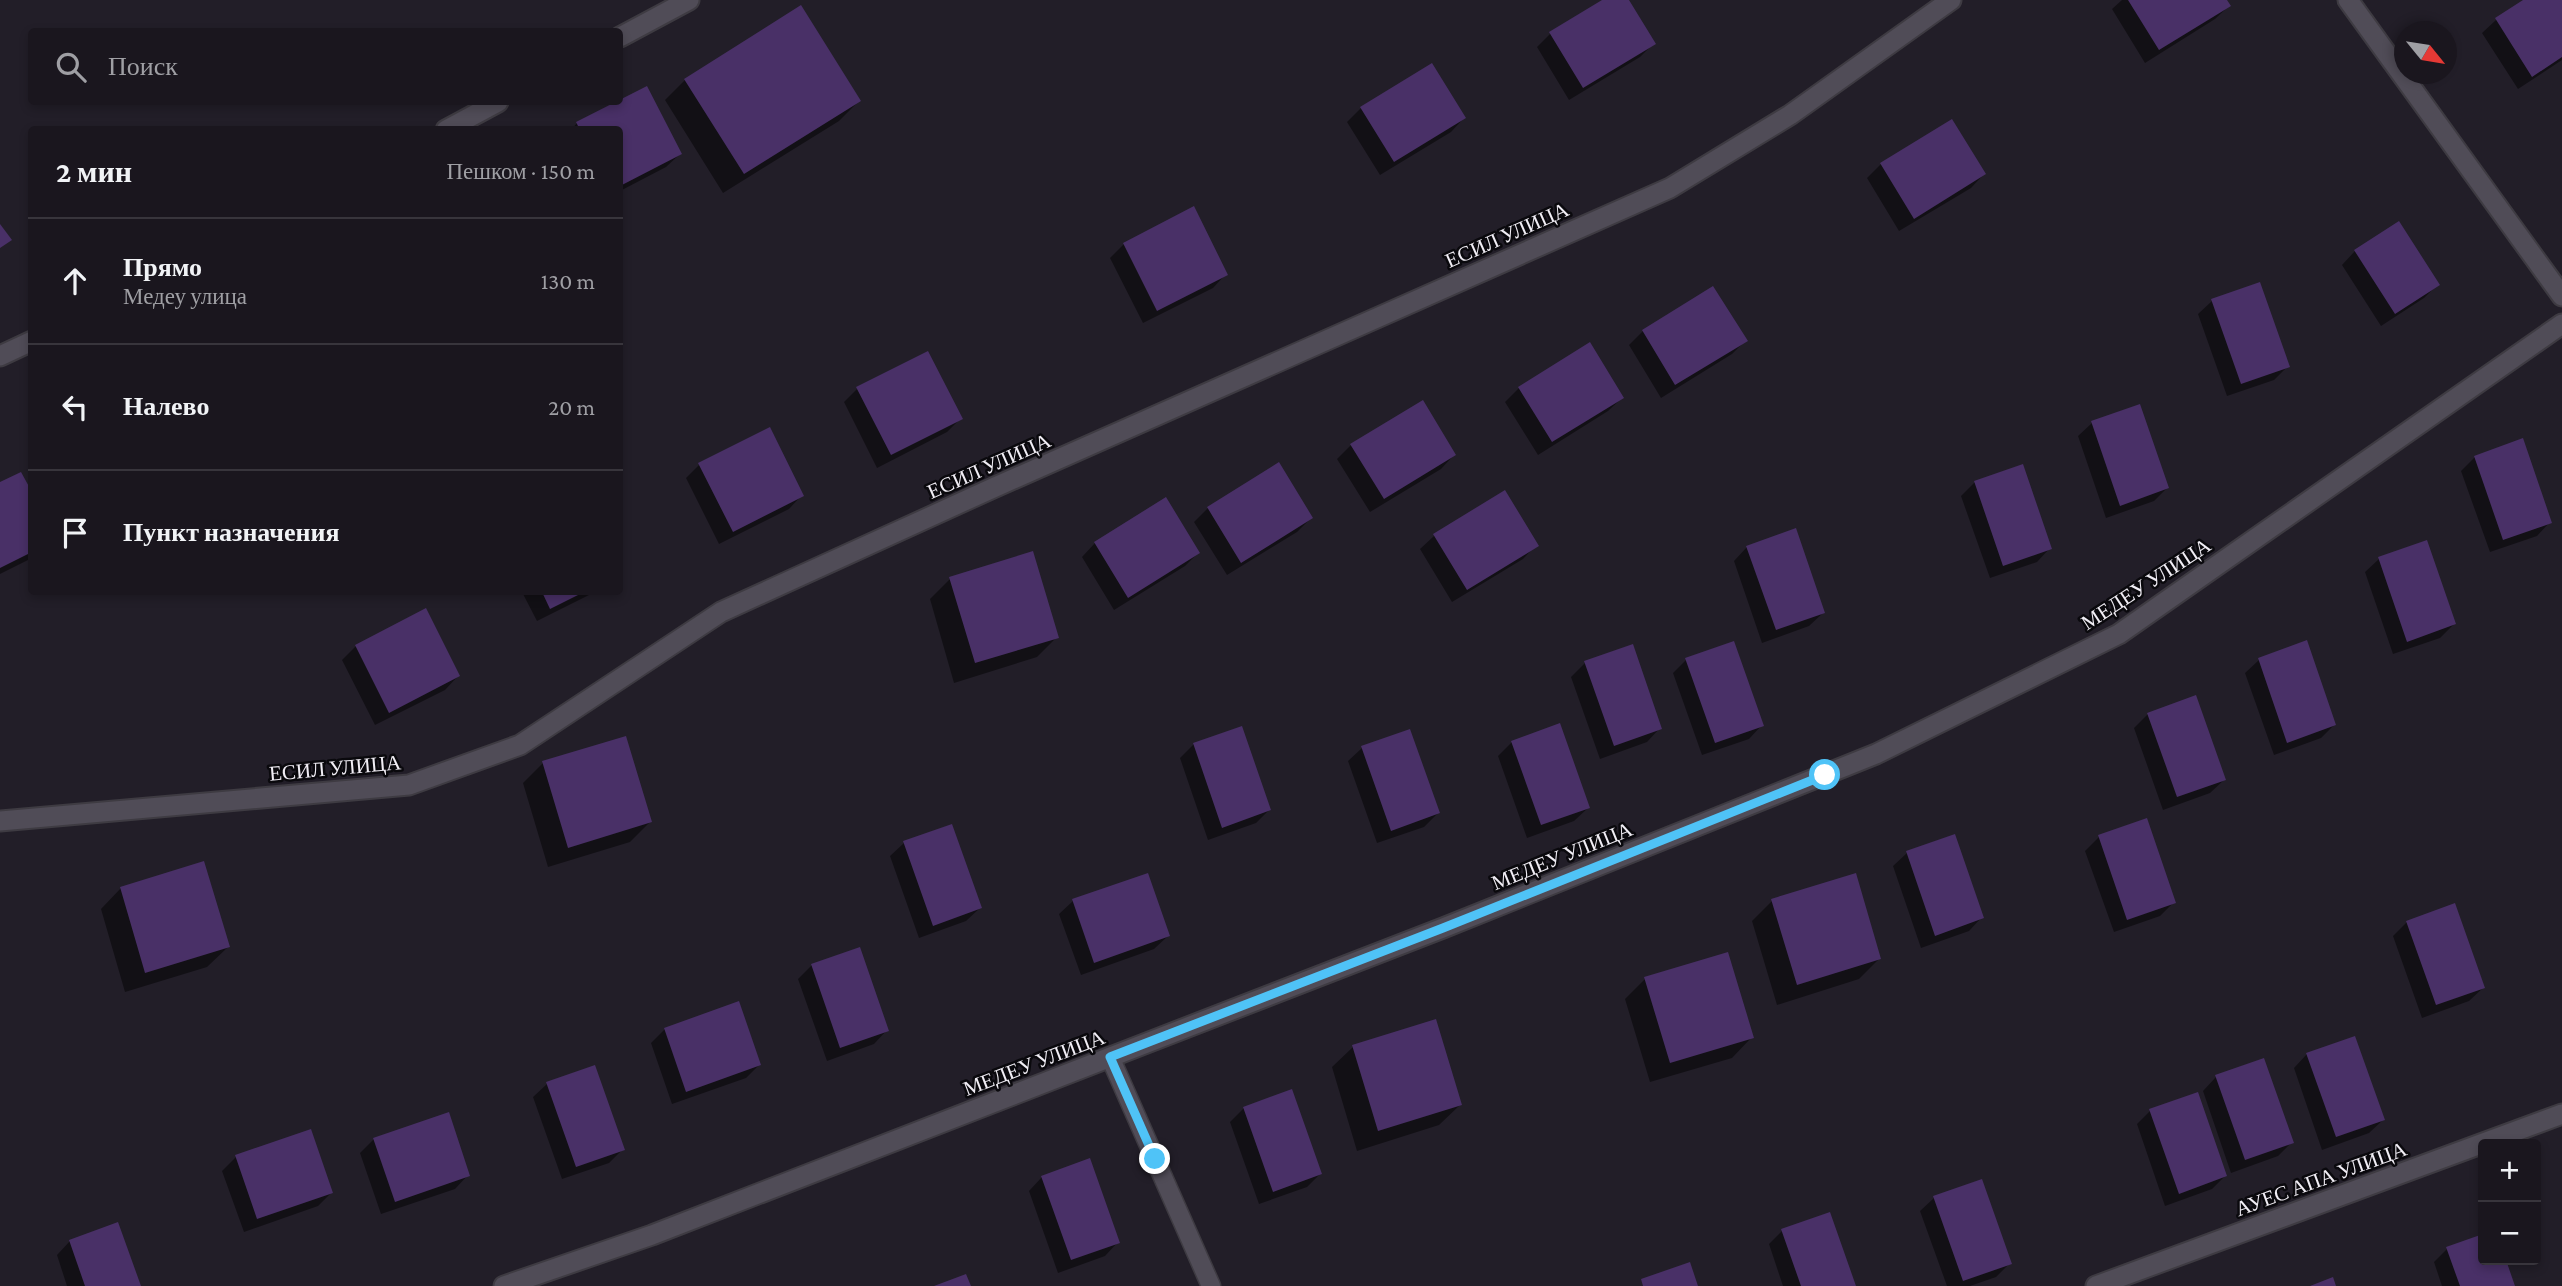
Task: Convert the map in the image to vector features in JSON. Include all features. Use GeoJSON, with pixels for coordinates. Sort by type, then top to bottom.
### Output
{"type":"FeatureCollection","features":[{"type":"Feature","properties":{"kind":"street"},"geometry":{"type":"LineString","coordinates":[[623,35],[689,0]]}},
{"type":"Feature","properties":{"kind":"street","name":"ЕСИЛ УЛИЦА"},"geometry":{"type":"LineString","coordinates":[[0,821],[409,785],[520,745],[722,612],[993,488],[1670,188],[1790,115],[1951,0]]}},
{"type":"Feature","properties":{"kind":"street"},"geometry":{"type":"LineString","coordinates":[[2348,0],[2562,296]]}},
{"type":"Feature","properties":{"kind":"street"},"geometry":{"type":"LineString","coordinates":[[453,126],[492,105]]}},
{"type":"Feature","properties":{"kind":"street","name":"МЕДЕУ УЛИЦА"},"geometry":{"type":"LineString","coordinates":[[504,1286],[652,1235],[1443,928],[1876,754],[2107,640],[2562,324]]}},
{"type":"Feature","properties":{"kind":"street"},"geometry":{"type":"LineString","coordinates":[[0,356],[28,343]]}},
{"type":"Feature","properties":{"kind":"street","name":"АУЕС АПА УЛИЦА"},"geometry":{"type":"LineString","coordinates":[[2096,1286],[2562,1114]]}},
{"type":"Feature","properties":{"kind":"lane"},"geometry":{"type":"LineString","coordinates":[[1110,1057],[1211,1286]]}},
{"type":"Feature","properties":{"kind":"building"},"geometry":{"type":"Polygon","coordinates":[[[1602,0],[1629,0],[1656,44],[1583,88],[1549,32],[1602,0]]]}},
{"type":"Feature","properties":{"kind":"building"},"geometry":{"type":"Polygon","coordinates":[[[2128,0],[2227,0],[2231,6],[2159,50],[2128,0]]]}},
{"type":"Feature","properties":{"kind":"building"},"geometry":{"type":"Polygon","coordinates":[[[2523,0],[2562,0],[2562,57],[2532,77],[2495,18],[2523,0]]]}},
{"type":"Feature","properties":{"kind":"building"},"geometry":{"type":"Polygon","coordinates":[[[801,5],[861,101],[744,174],[684,79],[801,5]]]}},
{"type":"Feature","properties":{"kind":"building"},"geometry":{"type":"Polygon","coordinates":[[[1432,63],[1466,118],[1394,162],[1360,107],[1432,63]]]}},
{"type":"Feature","properties":{"kind":"building"},"geometry":{"type":"Polygon","coordinates":[[[647,86],[682,154],[623,184],[623,126],[578,126],[576,122],[610,105],[623,105],[623,98],[647,86]]]}},
{"type":"Feature","properties":{"kind":"building"},"geometry":{"type":"Polygon","coordinates":[[[1952,119],[1986,174],[1914,219],[1880,163],[1952,119]]]}},
{"type":"Feature","properties":{"kind":"building"},"geometry":{"type":"Polygon","coordinates":[[[1194,206],[1228,275],[1157,311],[1123,243],[1194,206]]]}},
{"type":"Feature","properties":{"kind":"building"},"geometry":{"type":"Polygon","coordinates":[[[2399,221],[2440,285],[2395,314],[2354,250],[2399,221]]]}},
{"type":"Feature","properties":{"kind":"building"},"geometry":{"type":"Polygon","coordinates":[[[0,224],[12,240],[0,248],[0,224]]]}},
{"type":"Feature","properties":{"kind":"building"},"geometry":{"type":"Polygon","coordinates":[[[2260,282],[2290,367],[2241,384],[2211,299],[2260,282]]]}},
{"type":"Feature","properties":{"kind":"building"},"geometry":{"type":"Polygon","coordinates":[[[1713,286],[1748,341],[1675,385],[1642,330],[1713,286]]]}},
{"type":"Feature","properties":{"kind":"building"},"geometry":{"type":"Polygon","coordinates":[[[1590,342],[1624,398],[1552,442],[1518,387],[1590,342]]]}},
{"type":"Feature","properties":{"kind":"building"},"geometry":{"type":"Polygon","coordinates":[[[928,351],[963,419],[891,455],[856,387],[928,351]]]}},
{"type":"Feature","properties":{"kind":"building"},"geometry":{"type":"Polygon","coordinates":[[[1423,400],[1456,455],[1384,499],[1350,444],[1423,400]]]}},
{"type":"Feature","properties":{"kind":"building"},"geometry":{"type":"Polygon","coordinates":[[[2140,404],[2169,488],[2120,506],[2091,421],[2140,404]]]}},
{"type":"Feature","properties":{"kind":"building"},"geometry":{"type":"Polygon","coordinates":[[[770,427],[804,496],[733,532],[698,463],[770,427]]]}},
{"type":"Feature","properties":{"kind":"building"},"geometry":{"type":"Polygon","coordinates":[[[2523,438],[2552,523],[2503,540],[2474,456],[2523,438]]]}},
{"type":"Feature","properties":{"kind":"building"},"geometry":{"type":"Polygon","coordinates":[[[1279,462],[1313,518],[1241,563],[1207,507],[1279,462]]]}},
{"type":"Feature","properties":{"kind":"building"},"geometry":{"type":"Polygon","coordinates":[[[2023,464],[2052,549],[2003,566],[1974,481],[2023,464]]]}},
{"type":"Feature","properties":{"kind":"building"},"geometry":{"type":"Polygon","coordinates":[[[21,472],[28,485],[28,554],[0,568],[0,482],[21,472]]]}},
{"type":"Feature","properties":{"kind":"building"},"geometry":{"type":"Polygon","coordinates":[[[1505,490],[1539,546],[1467,590],[1433,534],[1505,490]]]}},
{"type":"Feature","properties":{"kind":"building"},"geometry":{"type":"Polygon","coordinates":[[[1166,497],[1200,553],[1128,598],[1094,542],[1166,497]]]}},
{"type":"Feature","properties":{"kind":"building"},"geometry":{"type":"Polygon","coordinates":[[[1796,528],[1825,613],[1776,630],[1746,546],[1796,528]]]}},
{"type":"Feature","properties":{"kind":"building"},"geometry":{"type":"Polygon","coordinates":[[[2427,540],[2456,624],[2407,642],[2378,557],[2427,540]]]}},
{"type":"Feature","properties":{"kind":"building"},"geometry":{"type":"Polygon","coordinates":[[[1033,551],[1059,638],[975,663],[949,577],[1033,551]]]}},
{"type":"Feature","properties":{"kind":"building"},"geometry":{"type":"Polygon","coordinates":[[[543,595],[578,595],[550,609],[543,595]]]}},
{"type":"Feature","properties":{"kind":"building"},"geometry":{"type":"Polygon","coordinates":[[[426,608],[460,676],[389,713],[355,645],[426,608]]]}},
{"type":"Feature","properties":{"kind":"building"},"geometry":{"type":"Polygon","coordinates":[[[2307,640],[2336,725],[2287,743],[2258,658],[2307,640]]]}},
{"type":"Feature","properties":{"kind":"building"},"geometry":{"type":"Polygon","coordinates":[[[1734,641],[1764,726],[1715,743],[1685,658],[1734,641]]]}},
{"type":"Feature","properties":{"kind":"building"},"geometry":{"type":"Polygon","coordinates":[[[1633,644],[1662,729],[1614,746],[1584,661],[1633,644]]]}},
{"type":"Feature","properties":{"kind":"building"},"geometry":{"type":"Polygon","coordinates":[[[2196,695],[2226,780],[2177,797],[2147,713],[2196,695]]]}},
{"type":"Feature","properties":{"kind":"building"},"geometry":{"type":"Polygon","coordinates":[[[1560,723],[1590,808],[1541,825],[1511,741],[1560,723]]]}},
{"type":"Feature","properties":{"kind":"building"},"geometry":{"type":"Polygon","coordinates":[[[1242,726],[1271,810],[1222,828],[1193,743],[1242,726]]]}},
{"type":"Feature","properties":{"kind":"building"},"geometry":{"type":"Polygon","coordinates":[[[1410,729],[1440,813],[1391,831],[1361,746],[1410,729]]]}},
{"type":"Feature","properties":{"kind":"building"},"geometry":{"type":"Polygon","coordinates":[[[626,736],[652,822],[568,848],[542,761],[626,736]]]}},
{"type":"Feature","properties":{"kind":"building"},"geometry":{"type":"Polygon","coordinates":[[[2147,818],[2176,903],[2127,920],[2098,835],[2147,818]]]}},
{"type":"Feature","properties":{"kind":"building"},"geometry":{"type":"Polygon","coordinates":[[[952,824],[982,908],[933,926],[903,841],[952,824]]]}},
{"type":"Feature","properties":{"kind":"building"},"geometry":{"type":"Polygon","coordinates":[[[1955,834],[1984,918],[1935,936],[1906,851],[1955,834]]]}},
{"type":"Feature","properties":{"kind":"building"},"geometry":{"type":"Polygon","coordinates":[[[204,861],[230,947],[145,973],[120,887],[204,861]]]}},
{"type":"Feature","properties":{"kind":"building"},"geometry":{"type":"Polygon","coordinates":[[[1148,873],[1170,936],[1094,963],[1072,899],[1148,873]]]}},
{"type":"Feature","properties":{"kind":"building"},"geometry":{"type":"Polygon","coordinates":[[[1856,873],[1881,959],[1797,985],[1771,899],[1856,873]]]}},
{"type":"Feature","properties":{"kind":"building"},"geometry":{"type":"Polygon","coordinates":[[[2455,903],[2485,988],[2436,1005],[2406,921],[2455,903]]]}},
{"type":"Feature","properties":{"kind":"building"},"geometry":{"type":"Polygon","coordinates":[[[860,947],[889,1031],[840,1048],[811,964],[860,947]]]}},
{"type":"Feature","properties":{"kind":"building"},"geometry":{"type":"Polygon","coordinates":[[[1728,952],[1754,1038],[1670,1063],[1644,977],[1728,952]]]}},
{"type":"Feature","properties":{"kind":"building"},"geometry":{"type":"Polygon","coordinates":[[[739,1001],[761,1065],[686,1092],[664,1028],[739,1001]]]}},
{"type":"Feature","properties":{"kind":"building"},"geometry":{"type":"Polygon","coordinates":[[[1436,1019],[1462,1105],[1378,1131],[1352,1045],[1436,1019]]]}},
{"type":"Feature","properties":{"kind":"building"},"geometry":{"type":"Polygon","coordinates":[[[2355,1036],[2385,1120],[2336,1137],[2306,1053],[2355,1036]]]}},
{"type":"Feature","properties":{"kind":"building"},"geometry":{"type":"Polygon","coordinates":[[[2264,1058],[2294,1143],[2245,1160],[2215,1075],[2264,1058]]]}},
{"type":"Feature","properties":{"kind":"building"},"geometry":{"type":"Polygon","coordinates":[[[595,1065],[625,1150],[576,1167],[546,1082],[595,1065]]]}},
{"type":"Feature","properties":{"kind":"building"},"geometry":{"type":"Polygon","coordinates":[[[1292,1089],[1322,1174],[1273,1192],[1243,1107],[1292,1089]]]}},
{"type":"Feature","properties":{"kind":"building"},"geometry":{"type":"Polygon","coordinates":[[[2198,1092],[2227,1176],[2179,1194],[2149,1109],[2198,1092]]]}},
{"type":"Feature","properties":{"kind":"building"},"geometry":{"type":"Polygon","coordinates":[[[449,1112],[470,1176],[395,1202],[373,1138],[449,1112]]]}},
{"type":"Feature","properties":{"kind":"building"},"geometry":{"type":"Polygon","coordinates":[[[311,1129],[333,1193],[257,1219],[235,1155],[311,1129]]]}},
{"type":"Feature","properties":{"kind":"building"},"geometry":{"type":"Polygon","coordinates":[[[1090,1158],[1120,1243],[1071,1260],[1041,1176],[1090,1158]]]}},
{"type":"Feature","properties":{"kind":"building"},"geometry":{"type":"Polygon","coordinates":[[[1982,1179],[2012,1264],[1963,1281],[1933,1196],[1982,1179]]]}},
{"type":"Feature","properties":{"kind":"building"},"geometry":{"type":"Polygon","coordinates":[[[1830,1212],[1856,1286],[1801,1286],[1781,1229],[1830,1212]]]}},
{"type":"Feature","properties":{"kind":"building"},"geometry":{"type":"Polygon","coordinates":[[[118,1222],[141,1286],[85,1286],[69,1240],[118,1222]]]}},
{"type":"Feature","properties":{"kind":"building"},"geometry":{"type":"Polygon","coordinates":[[[2478,1236],[2478,1265],[2508,1265],[2515,1286],[2460,1286],[2446,1247],[2478,1236]]]}},
{"type":"Feature","properties":{"kind":"building"},"geometry":{"type":"Polygon","coordinates":[[[1690,1262],[1698,1286],[1643,1286],[1641,1279],[1690,1262]]]}},
{"type":"Feature","properties":{"kind":"building"},"geometry":{"type":"Polygon","coordinates":[[[966,1274],[971,1286],[934,1286],[966,1274]]]}},
{"type":"Feature","properties":{"kind":"building"},"geometry":{"type":"Polygon","coordinates":[[[2333,1277],[2336,1286],[2310,1286],[2333,1277]]]}},
{"type":"Feature","properties":{"kind":"route"},"geometry":{"type":"LineString","coordinates":[[1155,1159],[1110,1057],[1443,928],[1825,775]]}}]}
